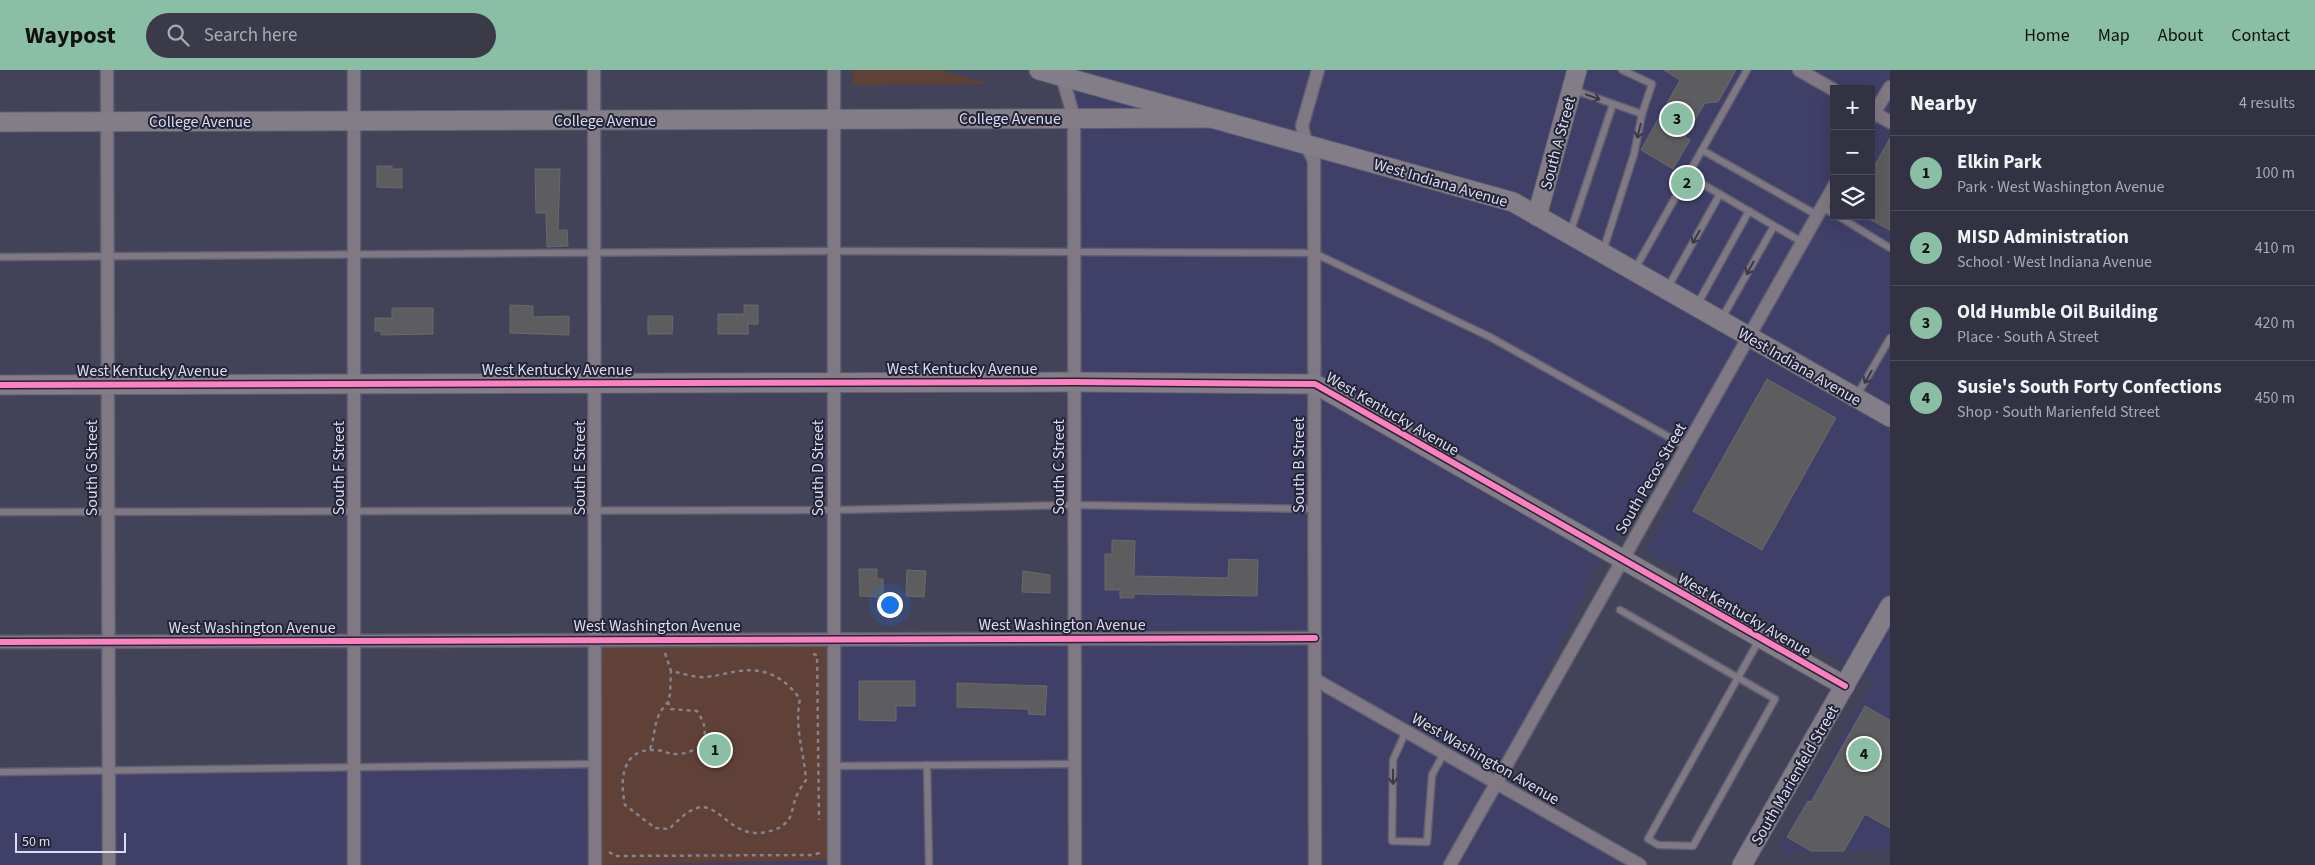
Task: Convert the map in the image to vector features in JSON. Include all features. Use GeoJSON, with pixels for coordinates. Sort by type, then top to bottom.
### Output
{"type":"FeatureCollection","features":[{"type":"Feature","properties":{"kind":"street","name":"South G Street"},"geometry":{"type":"LineString","coordinates":[[107,70],[109,865]]}},
{"type":"Feature","properties":{"kind":"street","name":"South F Street"},"geometry":{"type":"LineString","coordinates":[[354,70],[354,865]]}},
{"type":"Feature","properties":{"kind":"street","name":"South E Street"},"geometry":{"type":"LineString","coordinates":[[594,70],[595,865]]}},
{"type":"Feature","properties":{"kind":"street","name":"South D Street"},"geometry":{"type":"LineString","coordinates":[[834,70],[834,865]]}},
{"type":"Feature","properties":{"kind":"street","name":"West Indiana Avenue"},"geometry":{"type":"LineString","coordinates":[[1038,70],[1063,73],[1210,118],[1513,202],[1890,417]]}},
{"type":"Feature","properties":{"kind":"street","name":"South B Street"},"geometry":{"type":"LineString","coordinates":[[1315,865],[1314,162],[1306,144],[1302,126],[1318,70]]}},
{"type":"Feature","properties":{"kind":"street","name":"South A Street"},"geometry":{"type":"LineString","coordinates":[[1537,216],[1577,70]]}},
{"type":"Feature","properties":{"kind":"street"},"geometry":{"type":"LineString","coordinates":[[1798,70],[1830,88]]}},
{"type":"Feature","properties":{"kind":"street","name":"South C Street"},"geometry":{"type":"LineString","coordinates":[[1063,73],[1074,118],[1075,865]]}},
{"type":"Feature","properties":{"kind":"street"},"geometry":{"type":"LineString","coordinates":[[1875,109],[1890,86]]}},
{"type":"Feature","properties":{"kind":"street"},"geometry":{"type":"LineString","coordinates":[[1875,115],[1890,122]]}},
{"type":"Feature","properties":{"kind":"street","name":"College Avenue"},"geometry":{"type":"LineString","coordinates":[[0,122],[1210,118]]}},
{"type":"Feature","properties":{"kind":"street","name":"South Pecos Street"},"geometry":{"type":"LineString","coordinates":[[1450,865],[1830,193]]}},
{"type":"Feature","properties":{"kind":"street","name":"West Kentucky Avenue"},"geometry":{"type":"LineString","coordinates":[[0,385],[833,382],[1315,384],[1844,686]]}},
{"type":"Feature","properties":{"kind":"street","name":"South Marienfeld Street"},"geometry":{"type":"LineString","coordinates":[[1742,865],[1890,606]]}},
{"type":"Feature","properties":{"kind":"street","name":"West Washington Avenue"},"geometry":{"type":"LineString","coordinates":[[0,642],[1315,638]]}},
{"type":"Feature","properties":{"kind":"street","name":"West Washington Avenue"},"geometry":{"type":"LineString","coordinates":[[1316,680],[1640,865]]}},
{"type":"Feature","properties":{"kind":"lane"},"geometry":{"type":"LineString","coordinates":[[1603,252],[1634,154],[1642,114],[1652,84],[1622,70]]}},
{"type":"Feature","properties":{"kind":"lane"},"geometry":{"type":"LineString","coordinates":[[1634,270],[1747,70]]}},
{"type":"Feature","properties":{"kind":"lane"},"geometry":{"type":"LineString","coordinates":[[1572,90],[1642,114]]}},
{"type":"Feature","properties":{"kind":"lane"},"geometry":{"type":"LineString","coordinates":[[1570,234],[1613,104]]}},
{"type":"Feature","properties":{"kind":"lane"},"geometry":{"type":"LineString","coordinates":[[1702,150],[1820,211],[1830,213]]}},
{"type":"Feature","properties":{"kind":"lane"},"geometry":{"type":"LineString","coordinates":[[1687,175],[1802,242]]}},
{"type":"Feature","properties":{"kind":"lane"},"geometry":{"type":"LineString","coordinates":[[1666,288],[1720,194]]}},
{"type":"Feature","properties":{"kind":"lane"},"geometry":{"type":"LineString","coordinates":[[1697,306],[1748,211]]}},
{"type":"Feature","properties":{"kind":"lane"},"geometry":{"type":"LineString","coordinates":[[1844,220],[1890,248]]}},
{"type":"Feature","properties":{"kind":"lane"},"geometry":{"type":"LineString","coordinates":[[1721,320],[1774,226]]}},
{"type":"Feature","properties":{"kind":"lane"},"geometry":{"type":"LineString","coordinates":[[0,257],[834,251],[1314,253],[1490,337],[1686,447]]}},
{"type":"Feature","properties":{"kind":"lane"},"geometry":{"type":"LineString","coordinates":[[1856,397],[1890,338]]}},
{"type":"Feature","properties":{"kind":"lane"},"geometry":{"type":"LineString","coordinates":[[0,512],[834,510],[1074,505],[1315,509]]}},
{"type":"Feature","properties":{"kind":"lane"},"geometry":{"type":"LineString","coordinates":[[1620,610],[1738,678],[1775,699],[1693,846],[1658,845],[1648,839],[1738,678],[1760,638]]}},
{"type":"Feature","properties":{"kind":"lane"},"geometry":{"type":"LineString","coordinates":[[1406,732],[1393,760],[1392,841],[1427,842],[1432,775],[1444,754]]}},
{"type":"Feature","properties":{"kind":"lane"},"geometry":{"type":"LineString","coordinates":[[0,772],[595,764]]}},
{"type":"Feature","properties":{"kind":"lane"},"geometry":{"type":"LineString","coordinates":[[834,766],[1074,764]]}},
{"type":"Feature","properties":{"kind":"lane"},"geometry":{"type":"LineString","coordinates":[[927,765],[929,865]]}},
{"type":"Feature","properties":{"kind":"path"},"geometry":{"type":"LineString","coordinates":[[650,750],[654,738],[656,716],[668,702],[670,694],[671,672],[664,653],[664,639]]}},
{"type":"Feature","properties":{"kind":"path"},"geometry":{"type":"LineString","coordinates":[[664,653],[674,653]]}},
{"type":"Feature","properties":{"kind":"path"},"geometry":{"type":"LineString","coordinates":[[809,653],[817,655],[819,824]]}},
{"type":"Feature","properties":{"kind":"path"},"geometry":{"type":"LineString","coordinates":[[668,702],[672,709],[697,711],[704,723],[706,733],[701,744],[687,752],[669,755],[650,750],[637,754],[624,767],[621,787],[625,805],[655,828],[669,829],[697,808],[707,807],[733,826],[748,833],[760,834],[778,830],[790,818],[795,799],[806,780],[798,733],[797,717],[800,700],[791,686],[780,678],[762,671],[740,671],[722,676],[702,677],[671,672]]}},
{"type":"Feature","properties":{"kind":"path"},"geometry":{"type":"LineString","coordinates":[[608,850],[615,856],[814,855],[819,854],[819,844]]}},
{"type":"Feature","properties":{"kind":"shaded area"},"geometry":{"type":"Polygon","coordinates":[[[853,70],[938,70],[990,84],[853,85],[853,70]]]}},
{"type":"Feature","properties":{"kind":"shaded area"},"geometry":{"type":"Polygon","coordinates":[[[1064,70],[1890,70],[1890,849],[1787,853],[1781,845],[1875,680],[1645,551],[1697,461],[1668,444],[1596,567],[1496,783],[1640,865],[834,865],[835,639],[1075,638],[1074,78],[1064,70]]]}},
{"type":"Feature","properties":{"kind":"shaded area"},"geometry":{"type":"Polygon","coordinates":[[[834,638],[834,860],[595,865],[595,639],[834,638]]]}},
{"type":"Feature","properties":{"kind":"shaded area"},"geometry":{"type":"Polygon","coordinates":[[[805,767],[830,865],[0,865],[0,769],[805,767]]]}},
{"type":"Feature","properties":{"kind":"building"},"geometry":{"type":"Polygon","coordinates":[[[1664,70],[1736,70],[1718,102],[1705,103],[1685,137],[1690,140],[1673,169],[1641,150],[1680,80],[1664,70]]]}},
{"type":"Feature","properties":{"kind":"building"},"geometry":{"type":"Polygon","coordinates":[[[1890,138],[1890,230],[1871,220],[1875,220],[1875,165],[1890,138]]]}},
{"type":"Feature","properties":{"kind":"building"},"geometry":{"type":"Polygon","coordinates":[[[377,166],[392,166],[392,169],[402,169],[402,188],[377,187],[377,166]]]}},
{"type":"Feature","properties":{"kind":"building"},"geometry":{"type":"Polygon","coordinates":[[[535,169],[560,169],[558,230],[567,230],[568,246],[547,247],[546,213],[536,213],[535,169]]]}},
{"type":"Feature","properties":{"kind":"building"},"geometry":{"type":"Polygon","coordinates":[[[510,305],[533,306],[533,317],[569,316],[569,335],[510,333],[510,305]]]}},
{"type":"Feature","properties":{"kind":"building"},"geometry":{"type":"Polygon","coordinates":[[[744,305],[758,305],[758,324],[748,324],[748,334],[718,334],[718,314],[744,314],[744,305]]]}},
{"type":"Feature","properties":{"kind":"building"},"geometry":{"type":"Polygon","coordinates":[[[392,308],[433,308],[433,334],[381,335],[381,331],[375,331],[375,318],[392,318],[392,308]]]}},
{"type":"Feature","properties":{"kind":"building"},"geometry":{"type":"Polygon","coordinates":[[[648,316],[673,316],[672,334],[648,334],[648,316]]]}},
{"type":"Feature","properties":{"kind":"building"},"geometry":{"type":"Polygon","coordinates":[[[1767,379],[1836,418],[1762,550],[1693,511],[1767,379]]]}},
{"type":"Feature","properties":{"kind":"building"},"geometry":{"type":"Polygon","coordinates":[[[1112,540],[1135,541],[1134,576],[1228,578],[1229,559],[1258,560],[1257,596],[1134,594],[1134,598],[1120,598],[1120,590],[1105,590],[1105,554],[1112,554],[1112,540]]]}},
{"type":"Feature","properties":{"kind":"building"},"geometry":{"type":"Polygon","coordinates":[[[859,569],[877,569],[877,579],[883,579],[883,597],[860,596],[859,569]]]}},
{"type":"Feature","properties":{"kind":"building"},"geometry":{"type":"Polygon","coordinates":[[[907,570],[926,571],[924,597],[906,596],[907,570]]]}},
{"type":"Feature","properties":{"kind":"building"},"geometry":{"type":"Polygon","coordinates":[[[1023,571],[1050,575],[1050,593],[1022,592],[1023,571]]]}},
{"type":"Feature","properties":{"kind":"building"},"geometry":{"type":"Polygon","coordinates":[[[859,681],[915,681],[915,706],[896,706],[896,721],[859,720],[859,681]]]}},
{"type":"Feature","properties":{"kind":"building"},"geometry":{"type":"Polygon","coordinates":[[[957,683],[1047,686],[1045,715],[1028,714],[1029,710],[1026,709],[957,707],[957,683]]]}},
{"type":"Feature","properties":{"kind":"building"},"geometry":{"type":"Polygon","coordinates":[[[1865,706],[1890,720],[1890,828],[1865,814],[1844,851],[1811,851],[1787,837],[1808,801],[1811,802],[1865,706]]]}},
{"type":"Feature","properties":{"kind":"cycle path"},"geometry":{"type":"LineString","coordinates":[[0,385],[1074,382],[1315,384],[1845,686]]}},
{"type":"Feature","properties":{"kind":"cycle path"},"geometry":{"type":"LineString","coordinates":[[0,642],[1315,638]]}},
{"type":"Feature","properties":{"kind":"place","name":"Old Humble Oil Building"},"geometry":{"type":"Point","coordinates":[1677,119]}},
{"type":"Feature","properties":{"kind":"place","name":"MISD Administration"},"geometry":{"type":"Point","coordinates":[1687,183]}},
{"type":"Feature","properties":{"kind":"place","name":"Elkin Park"},"geometry":{"type":"Point","coordinates":[715,750]}},
{"type":"Feature","properties":{"kind":"place","name":"Susie's South Forty Confections"},"geometry":{"type":"Point","coordinates":[1864,754]}}]}
